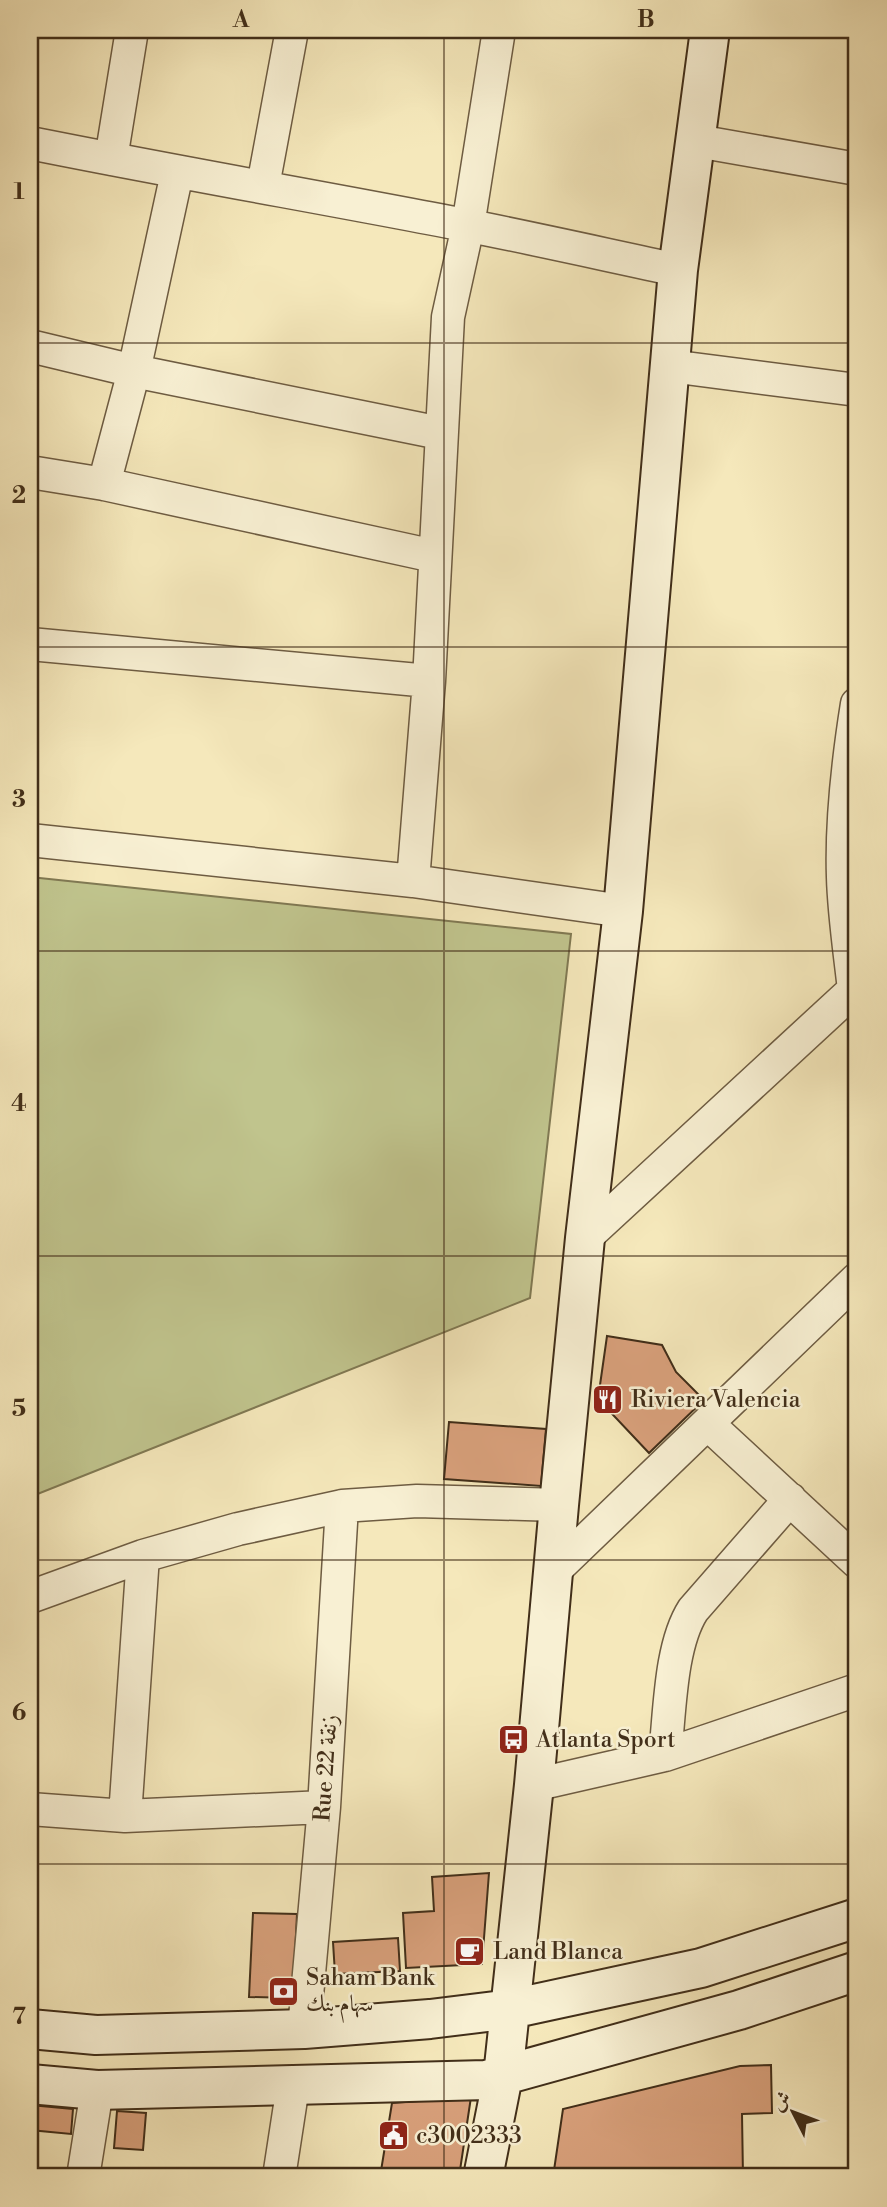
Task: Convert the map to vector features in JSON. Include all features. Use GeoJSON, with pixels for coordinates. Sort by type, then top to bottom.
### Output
{"type":"FeatureCollection","features":[{"type":"Feature","properties":{"kind":"street"},"geometry":{"type":"LineString","coordinates":[[111,159],[132,30]]}},
{"type":"Feature","properties":{"kind":"street"},"geometry":{"type":"LineString","coordinates":[[263,186],[292,30]]}},
{"type":"Feature","properties":{"kind":"street"},"geometry":{"type":"LineString","coordinates":[[413,881],[429,681],[448,317],[468,226],[499,30]]}},
{"type":"Feature","properties":{"kind":"street"},"geometry":{"type":"LineString","coordinates":[[483,2177],[503,2076],[511,2009],[585,1238],[623,911],[678,270],[710,30]]}},
{"type":"Feature","properties":{"kind":"street"},"geometry":{"type":"LineString","coordinates":[[696,141],[857,169]]}},
{"type":"Feature","properties":{"kind":"street"},"geometry":{"type":"LineString","coordinates":[[30,143],[177,173],[263,186],[468,226],[678,270]]}},
{"type":"Feature","properties":{"kind":"street"},"geometry":{"type":"LineString","coordinates":[[104,484],[134,370],[177,173]]}},
{"type":"Feature","properties":{"kind":"street"},"geometry":{"type":"LineString","coordinates":[[30,346],[440,433]]}},
{"type":"Feature","properties":{"kind":"street"},"geometry":{"type":"LineString","coordinates":[[670,366],[857,390]]}},
{"type":"Feature","properties":{"kind":"street"},"geometry":{"type":"LineString","coordinates":[[30,472],[104,484],[435,556]]}},
{"type":"Feature","properties":{"kind":"street"},"geometry":{"type":"LineString","coordinates":[[30,644],[429,681]]}},
{"type":"Feature","properties":{"kind":"street"},"geometry":{"type":"LineString","coordinates":[[585,1238],[856,990],[843,877],[844,817],[857,704]]}},
{"type":"Feature","properties":{"kind":"street"},"geometry":{"type":"LineString","coordinates":[[30,840],[413,881],[623,911]]}},
{"type":"Feature","properties":{"kind":"street"},"geometry":{"type":"LineString","coordinates":[[553,1572],[854,1288]]}},
{"type":"Feature","properties":{"kind":"street"},"geometry":{"type":"LineString","coordinates":[[708,1424],[857,1562]]}},
{"type":"Feature","properties":{"kind":"street"},"geometry":{"type":"LineString","coordinates":[[665,1755],[678,1643],[684,1625],[693,1609],[790,1499]]}},
{"type":"Feature","properties":{"kind":"street"},"geometry":{"type":"LineString","coordinates":[[30,1597],[143,1556],[238,1529],[342,1506],[417,1501],[559,1505]]}},
{"type":"Feature","properties":{"kind":"street","name":"Rue 22 زنقة"},"geometry":{"type":"LineString","coordinates":[[304,2029],[324,1807],[342,1506]]}},
{"type":"Feature","properties":{"kind":"street"},"geometry":{"type":"LineString","coordinates":[[125,1816],[143,1556]]}},
{"type":"Feature","properties":{"kind":"street"},"geometry":{"type":"LineString","coordinates":[[534,1785],[665,1755],[857,1690]]}},
{"type":"Feature","properties":{"kind":"street"},"geometry":{"type":"LineString","coordinates":[[30,1809],[125,1816],[324,1807]]}},
{"type":"Feature","properties":{"kind":"street"},"geometry":{"type":"LineString","coordinates":[[30,2029],[96,2035],[304,2029],[430,2019],[511,2009],[701,1968],[857,1917]]}},
{"type":"Feature","properties":{"kind":"street"},"geometry":{"type":"LineString","coordinates":[[30,2084],[97,2090],[486,2080],[739,2010],[857,1971]]}},
{"type":"Feature","properties":{"kind":"street"},"geometry":{"type":"LineString","coordinates":[[279,2177],[293,2086]]}},
{"type":"Feature","properties":{"kind":"street"},"geometry":{"type":"LineString","coordinates":[[83,2177],[97,2090]]}},
{"type":"Feature","properties":{"kind":"green space"},"geometry":{"type":"Polygon","coordinates":[[[30,877],[571,934],[530,1298],[30,1497],[30,877]]]}},
{"type":"Feature","properties":{"kind":"building"},"geometry":{"type":"Polygon","coordinates":[[[607,1336],[662,1345],[676,1372],[704,1400],[649,1453],[598,1399],[607,1336]]]}},
{"type":"Feature","properties":{"kind":"building"},"geometry":{"type":"Polygon","coordinates":[[[449,1422],[546,1429],[541,1486],[444,1479],[449,1422]]]}},
{"type":"Feature","properties":{"kind":"building"},"geometry":{"type":"Polygon","coordinates":[[[489,1873],[482,1964],[406,1968],[403,1913],[434,1911],[432,1877],[489,1873]]]}},
{"type":"Feature","properties":{"kind":"building"},"geometry":{"type":"Polygon","coordinates":[[[253,1913],[297,1914],[293,1998],[249,1997],[253,1913]]]}},
{"type":"Feature","properties":{"kind":"building"},"geometry":{"type":"Polygon","coordinates":[[[398,1938],[400,1971],[335,1974],[333,1942],[398,1938]]]}},
{"type":"Feature","properties":{"kind":"building"},"geometry":{"type":"Polygon","coordinates":[[[771,2065],[772,2113],[742,2114],[743,2177],[553,2177],[563,2109],[740,2066],[771,2065]]]}},
{"type":"Feature","properties":{"kind":"building"},"geometry":{"type":"Polygon","coordinates":[[[471,2097],[459,2177],[380,2177],[392,2103],[471,2097]]]}},
{"type":"Feature","properties":{"kind":"building"},"geometry":{"type":"Polygon","coordinates":[[[30,2105],[73,2109],[71,2134],[30,2130],[30,2105]]]}},
{"type":"Feature","properties":{"kind":"building"},"geometry":{"type":"Polygon","coordinates":[[[117,2111],[146,2113],[143,2150],[114,2148],[117,2111]]]}},
{"type":"Feature","properties":{"kind":"place","name":"Riviera Valencia"},"geometry":{"type":"Point","coordinates":[608,1400]}},
{"type":"Feature","properties":{"kind":"place","name":"Atlanta Sport"},"geometry":{"type":"Point","coordinates":[513,1740]}},
{"type":"Feature","properties":{"kind":"place","name":"Land Blanca"},"geometry":{"type":"Point","coordinates":[470,1952]}},
{"type":"Feature","properties":{"kind":"place","name":"Saham Bank سهام بنك"},"geometry":{"type":"Point","coordinates":[283,1991]}},
{"type":"Feature","properties":{"kind":"place","name":"c3002333"},"geometry":{"type":"Point","coordinates":[393,2136]}}]}
